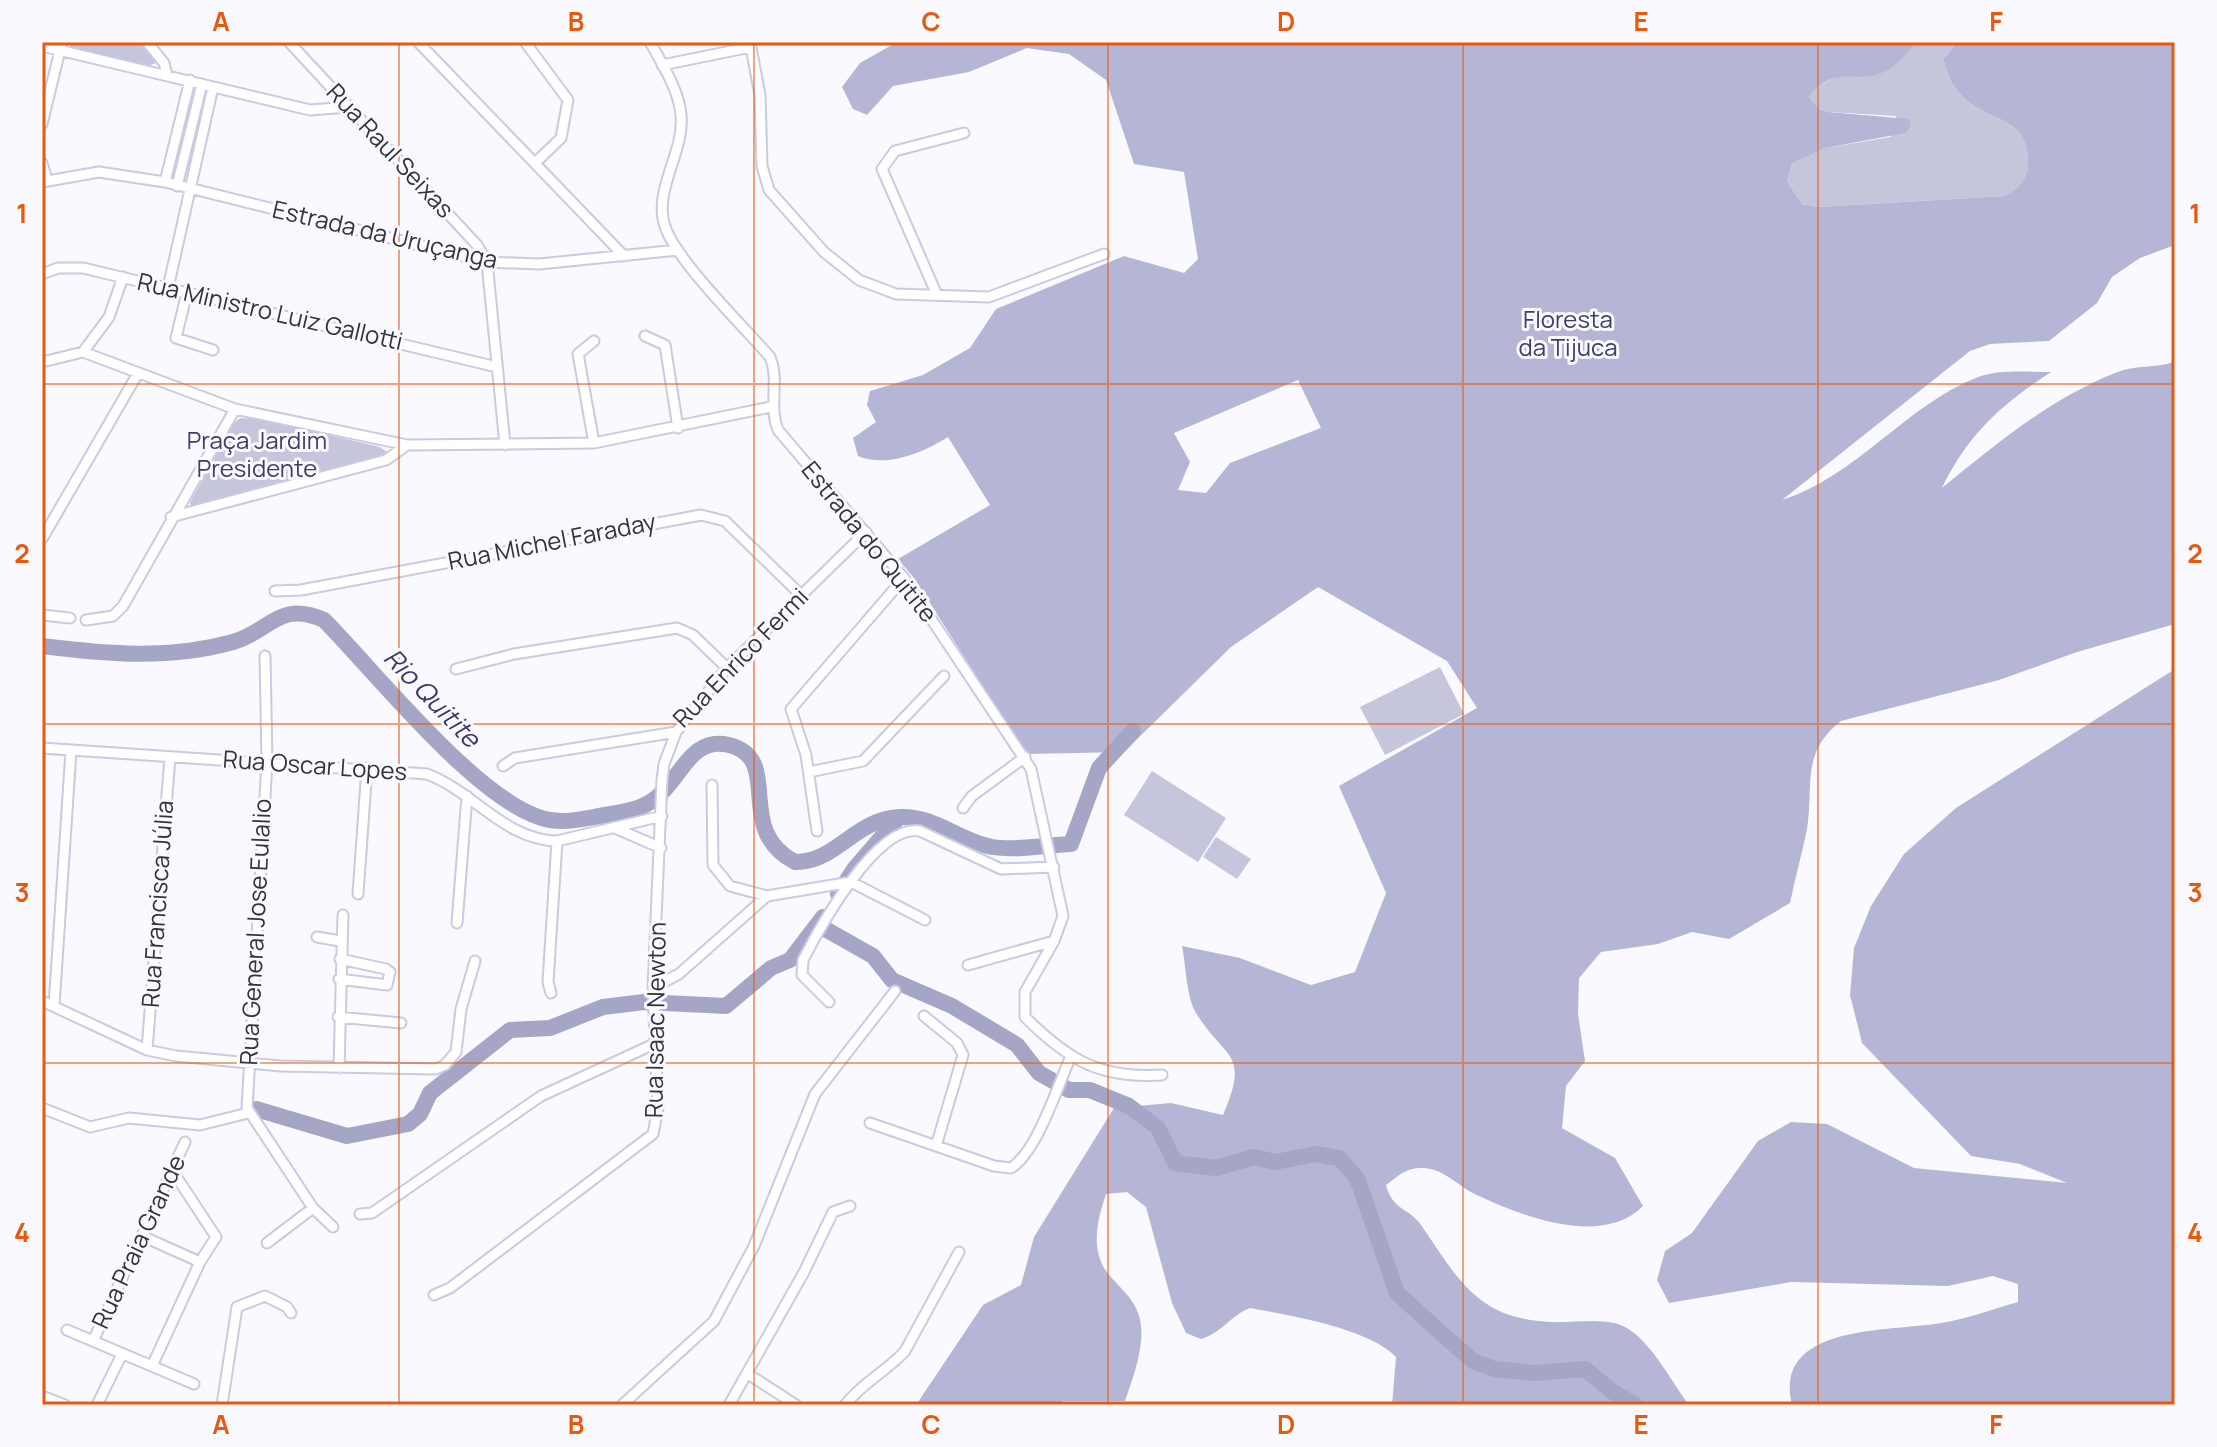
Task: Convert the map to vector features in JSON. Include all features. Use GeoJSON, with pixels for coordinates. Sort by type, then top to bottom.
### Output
{"type":"FeatureCollection","features":[{"type":"Feature","properties":{"kind":"street"},"geometry":{"type":"LineString","coordinates":[[147,42],[164,63],[167,75]]}},
{"type":"Feature","properties":{"kind":"street","name":"Rua Raul Seixas"},"geometry":{"type":"LineString","coordinates":[[289,42],[477,245],[487,262]]}},
{"type":"Feature","properties":{"kind":"street"},"geometry":{"type":"LineString","coordinates":[[418,42],[624,256]]}},
{"type":"Feature","properties":{"kind":"street"},"geometry":{"type":"LineString","coordinates":[[525,42],[568,100],[561,138],[535,163]]}},
{"type":"Feature","properties":{"kind":"street"},"geometry":{"type":"LineString","coordinates":[[650,42],[681,115],[680,138],[664,199],[665,229],[678,250]]}},
{"type":"Feature","properties":{"kind":"street"},"geometry":{"type":"LineString","coordinates":[[662,65],[750,44],[760,95],[762,166],[777,202],[841,268],[859,280],[896,294],[989,297],[1104,254]]}},
{"type":"Feature","properties":{"kind":"street"},"geometry":{"type":"LineString","coordinates":[[42,46],[61,46],[310,110],[349,107]]}},
{"type":"Feature","properties":{"kind":"street"},"geometry":{"type":"LineString","coordinates":[[42,124],[61,46]]}},
{"type":"Feature","properties":{"kind":"street"},"geometry":{"type":"LineString","coordinates":[[165,182],[190,80]]}},
{"type":"Feature","properties":{"kind":"street"},"geometry":{"type":"LineString","coordinates":[[177,186],[208,85]]}},
{"type":"Feature","properties":{"kind":"street"},"geometry":{"type":"LineString","coordinates":[[168,288],[208,85]]}},
{"type":"Feature","properties":{"kind":"street"},"geometry":{"type":"LineString","coordinates":[[937,295],[882,169],[895,151],[964,133]]}},
{"type":"Feature","properties":{"kind":"street"},"geometry":{"type":"LineString","coordinates":[[42,163],[44,181]]}},
{"type":"Feature","properties":{"kind":"street","name":"Estrada da Uruçanga"},"geometry":{"type":"LineString","coordinates":[[44,181],[99,172],[165,182],[487,262],[539,264],[678,250]]}},
{"type":"Feature","properties":{"kind":"street","name":"Estrada do Quitite"},"geometry":{"type":"LineString","coordinates":[[678,250],[770,357],[774,375],[771,407],[778,430],[904,578],[1025,757],[1048,834],[1063,916],[1054,941],[1025,992],[1025,1017],[1071,1056],[1120,1076],[1162,1075]]}},
{"type":"Feature","properties":{"kind":"street"},"geometry":{"type":"LineString","coordinates":[[487,262],[505,445]]}},
{"type":"Feature","properties":{"kind":"street","name":"Rua Ministro Luiz Gallotti"},"geometry":{"type":"LineString","coordinates":[[42,274],[72,266],[497,367]]}},
{"type":"Feature","properties":{"kind":"street"},"geometry":{"type":"LineString","coordinates":[[83,352],[109,317],[123,277]]}},
{"type":"Feature","properties":{"kind":"street"},"geometry":{"type":"LineString","coordinates":[[187,292],[176,338],[213,350]]}},
{"type":"Feature","properties":{"kind":"street"},"geometry":{"type":"LineString","coordinates":[[645,336],[665,345],[678,428]]}},
{"type":"Feature","properties":{"kind":"street"},"geometry":{"type":"LineString","coordinates":[[594,341],[578,354],[594,443]]}},
{"type":"Feature","properties":{"kind":"street"},"geometry":{"type":"LineString","coordinates":[[42,362],[83,352],[137,375],[235,409],[407,445],[594,443],[771,407]]}},
{"type":"Feature","properties":{"kind":"street"},"geometry":{"type":"LineString","coordinates":[[42,539],[137,375]]}},
{"type":"Feature","properties":{"kind":"street"},"geometry":{"type":"LineString","coordinates":[[86,620],[113,616],[123,606],[235,409]]}},
{"type":"Feature","properties":{"kind":"street"},"geometry":{"type":"LineString","coordinates":[[171,517],[386,460],[407,445]]}},
{"type":"Feature","properties":{"kind":"street","name":"Rua Michel Faraday"},"geometry":{"type":"LineString","coordinates":[[275,591],[301,590],[701,515],[725,521],[801,595]]}},
{"type":"Feature","properties":{"kind":"street","name":"Rua Enrico Fermi"},"geometry":{"type":"LineString","coordinates":[[503,766],[515,758],[676,732],[727,668],[866,532]]}},
{"type":"Feature","properties":{"kind":"street"},"geometry":{"type":"LineString","coordinates":[[817,831],[809,772],[792,715],[792,704],[904,578]]}},
{"type":"Feature","properties":{"kind":"street"},"geometry":{"type":"LineString","coordinates":[[42,615],[70,618]]}},
{"type":"Feature","properties":{"kind":"street"},"geometry":{"type":"LineString","coordinates":[[456,669],[514,654],[677,628],[693,635],[727,668]]}},
{"type":"Feature","properties":{"kind":"street","name":"Rua General Jose Eulalio"},"geometry":{"type":"LineString","coordinates":[[248,1113],[248,1062],[267,762],[265,656]]}},
{"type":"Feature","properties":{"kind":"street"},"geometry":{"type":"LineString","coordinates":[[809,772],[863,761],[944,676]]}},
{"type":"Feature","properties":{"kind":"street","name":"Rua Isaac Newton"},"geometry":{"type":"LineString","coordinates":[[434,1295],[450,1288],[527,1232],[653,1134],[658,1108],[653,1010],[662,780],[664,764],[676,732]]}},
{"type":"Feature","properties":{"kind":"street","name":"Rua Oscar Lopes"},"geometry":{"type":"LineString","coordinates":[[42,748],[427,774],[467,796],[525,838],[557,841],[615,828],[662,811]]}},
{"type":"Feature","properties":{"kind":"street"},"geometry":{"type":"LineString","coordinates":[[54,1006],[71,751]]}},
{"type":"Feature","properties":{"kind":"street","name":"Rua Francisca Júlia"},"geometry":{"type":"LineString","coordinates":[[147,1050],[170,757]]}},
{"type":"Feature","properties":{"kind":"street"},"geometry":{"type":"LineString","coordinates":[[963,808],[972,796],[1025,757]]}},
{"type":"Feature","properties":{"kind":"street"},"geometry":{"type":"LineString","coordinates":[[358,894],[367,768]]}},
{"type":"Feature","properties":{"kind":"street"},"geometry":{"type":"LineString","coordinates":[[712,785],[713,865],[730,886],[767,896],[849,882],[925,920]]}},
{"type":"Feature","properties":{"kind":"street"},"geometry":{"type":"LineString","coordinates":[[457,923],[467,796]]}},
{"type":"Feature","properties":{"kind":"street"},"geometry":{"type":"LineString","coordinates":[[615,828],[661,848]]}},
{"type":"Feature","properties":{"kind":"street"},"geometry":{"type":"LineString","coordinates":[[829,1002],[802,975],[801,969],[849,882],[892,836],[914,829],[1001,869],[1054,867]]}},
{"type":"Feature","properties":{"kind":"street"},"geometry":{"type":"LineString","coordinates":[[551,993],[548,982],[557,841]]}},
{"type":"Feature","properties":{"kind":"street"},"geometry":{"type":"LineString","coordinates":[[654,991],[679,974],[767,896]]}},
{"type":"Feature","properties":{"kind":"street"},"geometry":{"type":"LineString","coordinates":[[339,1068],[343,915]]}},
{"type":"Feature","properties":{"kind":"street"},"geometry":{"type":"LineString","coordinates":[[317,937],[340,941]]}},
{"type":"Feature","properties":{"kind":"street"},"geometry":{"type":"LineString","coordinates":[[968,965],[1054,941]]}},
{"type":"Feature","properties":{"kind":"street"},"geometry":{"type":"LineString","coordinates":[[339,979],[387,985],[390,980],[390,972],[386,969],[340,959]]}},
{"type":"Feature","properties":{"kind":"street"},"geometry":{"type":"LineString","coordinates":[[42,1001],[147,1050],[198,1059],[339,1068],[436,1069],[445,1065],[456,1052],[461,1009],[475,961]]}},
{"type":"Feature","properties":{"kind":"street"},"geometry":{"type":"LineString","coordinates":[[622,1405],[714,1321],[754,1246],[815,1094],[895,991]]}},
{"type":"Feature","properties":{"kind":"street"},"geometry":{"type":"LineString","coordinates":[[924,1016],[957,1043],[963,1055],[936,1146]]}},
{"type":"Feature","properties":{"kind":"street"},"geometry":{"type":"LineString","coordinates":[[338,1017],[401,1023]]}},
{"type":"Feature","properties":{"kind":"street"},"geometry":{"type":"LineString","coordinates":[[360,1214],[372,1213],[541,1096],[654,1044]]}},
{"type":"Feature","properties":{"kind":"street"},"geometry":{"type":"LineString","coordinates":[[870,1123],[1011,1168],[1021,1160],[1071,1056]]}},
{"type":"Feature","properties":{"kind":"street"},"geometry":{"type":"LineString","coordinates":[[42,1108],[90,1127],[129,1118],[200,1125],[248,1113],[313,1208],[333,1227]]}},
{"type":"Feature","properties":{"kind":"street","name":"Rua Praia Grande"},"geometry":{"type":"LineString","coordinates":[[93,1341],[185,1142]]}},
{"type":"Feature","properties":{"kind":"street"},"geometry":{"type":"LineString","coordinates":[[152,1366],[200,1262],[216,1237],[172,1170]]}},
{"type":"Feature","properties":{"kind":"street"},"geometry":{"type":"LineString","coordinates":[[729,1405],[833,1212],[850,1206]]}},
{"type":"Feature","properties":{"kind":"street"},"geometry":{"type":"LineString","coordinates":[[267,1243],[313,1208]]}},
{"type":"Feature","properties":{"kind":"street"},"geometry":{"type":"LineString","coordinates":[[142,1236],[200,1262]]}},
{"type":"Feature","properties":{"kind":"street"},"geometry":{"type":"LineString","coordinates":[[845,1405],[862,1384],[894,1363],[905,1351],[959,1252]]}},
{"type":"Feature","properties":{"kind":"street"},"geometry":{"type":"LineString","coordinates":[[222,1405],[236,1310],[244,1301],[265,1296],[287,1307],[291,1313]]}},
{"type":"Feature","properties":{"kind":"street"},"geometry":{"type":"LineString","coordinates":[[67,1330],[194,1384]]}},
{"type":"Feature","properties":{"kind":"street"},"geometry":{"type":"LineString","coordinates":[[97,1405],[122,1354]]}},
{"type":"Feature","properties":{"kind":"street"},"geometry":{"type":"LineString","coordinates":[[748,1374],[796,1405]]}},
{"type":"Feature","properties":{"kind":"street"},"geometry":{"type":"LineString","coordinates":[[42,1396],[65,1405]]}},
{"type":"Feature","properties":{"kind":"green space"},"geometry":{"type":"Polygon","coordinates":[[[68,42],[142,42],[155,54],[156,63],[148,66],[72,49],[68,42]]]}},
{"type":"Feature","properties":{"kind":"green space","name":"Floresta da Tijuca"},"geometry":{"type":"Polygon","coordinates":[[[897,42],[1917,42],[1898,63],[1884,72],[1828,81],[1809,97],[1819,109],[1828,112],[1909,119],[1911,125],[1906,133],[1825,148],[1792,164],[1787,181],[1802,204],[1818,207],[2005,196],[2021,183],[2028,163],[2022,137],[2015,128],[1963,97],[1950,80],[1943,59],[1958,42],[2175,42],[2175,245],[2140,258],[2112,277],[2097,303],[2049,341],[1990,344],[1970,351],[1782,500],[1834,475],[1928,405],[1978,377],[2005,372],[2051,372],[1988,422],[1963,452],[1942,488],[2003,439],[2068,396],[2122,370],[2175,362],[2175,624],[2077,652],[1999,680],[1841,721],[1819,745],[1814,758],[1807,829],[1790,903],[1729,939],[1692,932],[1658,944],[1601,952],[1579,978],[1578,1014],[1585,1061],[1566,1086],[1562,1128],[1615,1158],[1643,1206],[1626,1218],[1607,1225],[1585,1226],[1563,1224],[1518,1212],[1472,1193],[1432,1169],[1408,1170],[1386,1185],[1393,1200],[1416,1219],[1459,1278],[1487,1304],[1525,1319],[1602,1321],[1629,1329],[1649,1347],[1689,1405],[1392,1405],[1396,1357],[1367,1338],[1349,1331],[1250,1308],[1215,1333],[1201,1339],[1186,1333],[1172,1303],[1146,1207],[1127,1192],[1106,1194],[1098,1223],[1097,1242],[1101,1262],[1133,1303],[1141,1326],[1138,1359],[1125,1401],[1063,1401],[1059,1405],[916,1405],[983,1305],[1021,1285],[1034,1237],[1114,1108],[1171,1103],[1223,1115],[1235,1079],[1234,1067],[1230,1057],[1196,1013],[1188,989],[1182,946],[1240,958],[1311,985],[1355,972],[1386,893],[1339,786],[1477,708],[1447,661],[1318,587],[1231,647],[1124,752],[1026,754],[914,578],[898,559],[990,505],[948,437],[916,453],[881,460],[858,456],[853,438],[876,422],[867,405],[870,391],[923,375],[970,348],[996,309],[1124,256],[1184,273],[1198,259],[1184,172],[1134,164],[1106,80],[1069,54],[1027,48],[969,72],[893,86],[867,115],[853,109],[842,87],[860,63],[897,42]],[[1298,380],[1174,433],[1190,462],[1178,490],[1206,493],[1230,463],[1321,428],[1298,380]]]}},
{"type":"Feature","properties":{"kind":"green space"},"geometry":{"type":"Polygon","coordinates":[[[1917,42],[1958,42],[1943,59],[1950,80],[1963,97],[2015,128],[2022,137],[2028,163],[2022,183],[2005,196],[1818,207],[1802,204],[1787,181],[1792,164],[1825,148],[1891,137],[1896,116],[1828,112],[1819,109],[1809,97],[1833,78],[1892,59],[1917,42]]]}},
{"type":"Feature","properties":{"kind":"green space","name":"Praça Jardim Presidente"},"geometry":{"type":"Polygon","coordinates":[[[240,418],[261,419],[380,447],[387,452],[383,459],[191,508],[190,502],[234,423],[240,418]]]}},
{"type":"Feature","properties":{"kind":"green space"},"geometry":{"type":"Polygon","coordinates":[[[1440,667],[1464,714],[1385,755],[1360,707],[1440,667]]]}},
{"type":"Feature","properties":{"kind":"green space"},"geometry":{"type":"Polygon","coordinates":[[[2175,669],[2175,1405],[1792,1405],[1791,1378],[1800,1359],[1817,1345],[1867,1331],[1951,1321],[2018,1302],[2018,1284],[1993,1276],[1948,1286],[1791,1282],[1669,1303],[1657,1280],[1665,1251],[1692,1233],[1758,1141],[1791,1122],[1827,1124],[1914,1168],[2067,1183],[2020,1164],[1971,1156],[1862,1043],[1850,995],[1854,948],[1871,906],[1904,854],[1956,808],[2175,669]]]}},
{"type":"Feature","properties":{"kind":"green space"},"geometry":{"type":"Polygon","coordinates":[[[1152,771],[1226,818],[1198,862],[1124,815],[1152,771]]]}},
{"type":"Feature","properties":{"kind":"green space"},"geometry":{"type":"Polygon","coordinates":[[[1216,837],[1251,859],[1237,879],[1203,857],[1216,837]]]}},
{"type":"Feature","properties":{"kind":"waterway","name":"Rio Quitite"},"geometry":{"type":"LineString","coordinates":[[42,646],[138,654],[185,651],[233,642],[285,615],[309,615],[324,620],[462,765],[493,791],[523,810],[550,820],[564,821],[638,808],[665,790],[695,753],[716,744],[729,745],[745,753],[754,765],[766,832],[776,848],[795,862],[822,856],[869,825],[899,817],[924,820],[992,847],[1071,844],[1099,768],[1133,731]]}},
{"type":"Feature","properties":{"kind":"waterway"},"geometry":{"type":"LineString","coordinates":[[838,894],[855,868],[899,817]]}},
{"type":"Feature","properties":{"kind":"waterway"},"geometry":{"type":"LineString","coordinates":[[256,1109],[347,1136],[408,1124],[420,1114],[430,1093],[510,1030],[550,1028],[603,1007],[644,1002],[726,1006],[771,968],[790,960],[823,917]]}},
{"type":"Feature","properties":{"kind":"waterway"},"geometry":{"type":"LineString","coordinates":[[818,925],[873,956],[892,980],[952,1006],[1017,1045],[1039,1073],[1069,1090],[1090,1090],[1129,1106],[1158,1128],[1175,1163],[1216,1168],[1254,1157],[1275,1162],[1316,1154],[1339,1158],[1357,1178],[1397,1293],[1473,1361],[1494,1369],[1535,1373],[1585,1369],[1635,1405]]}}]}
